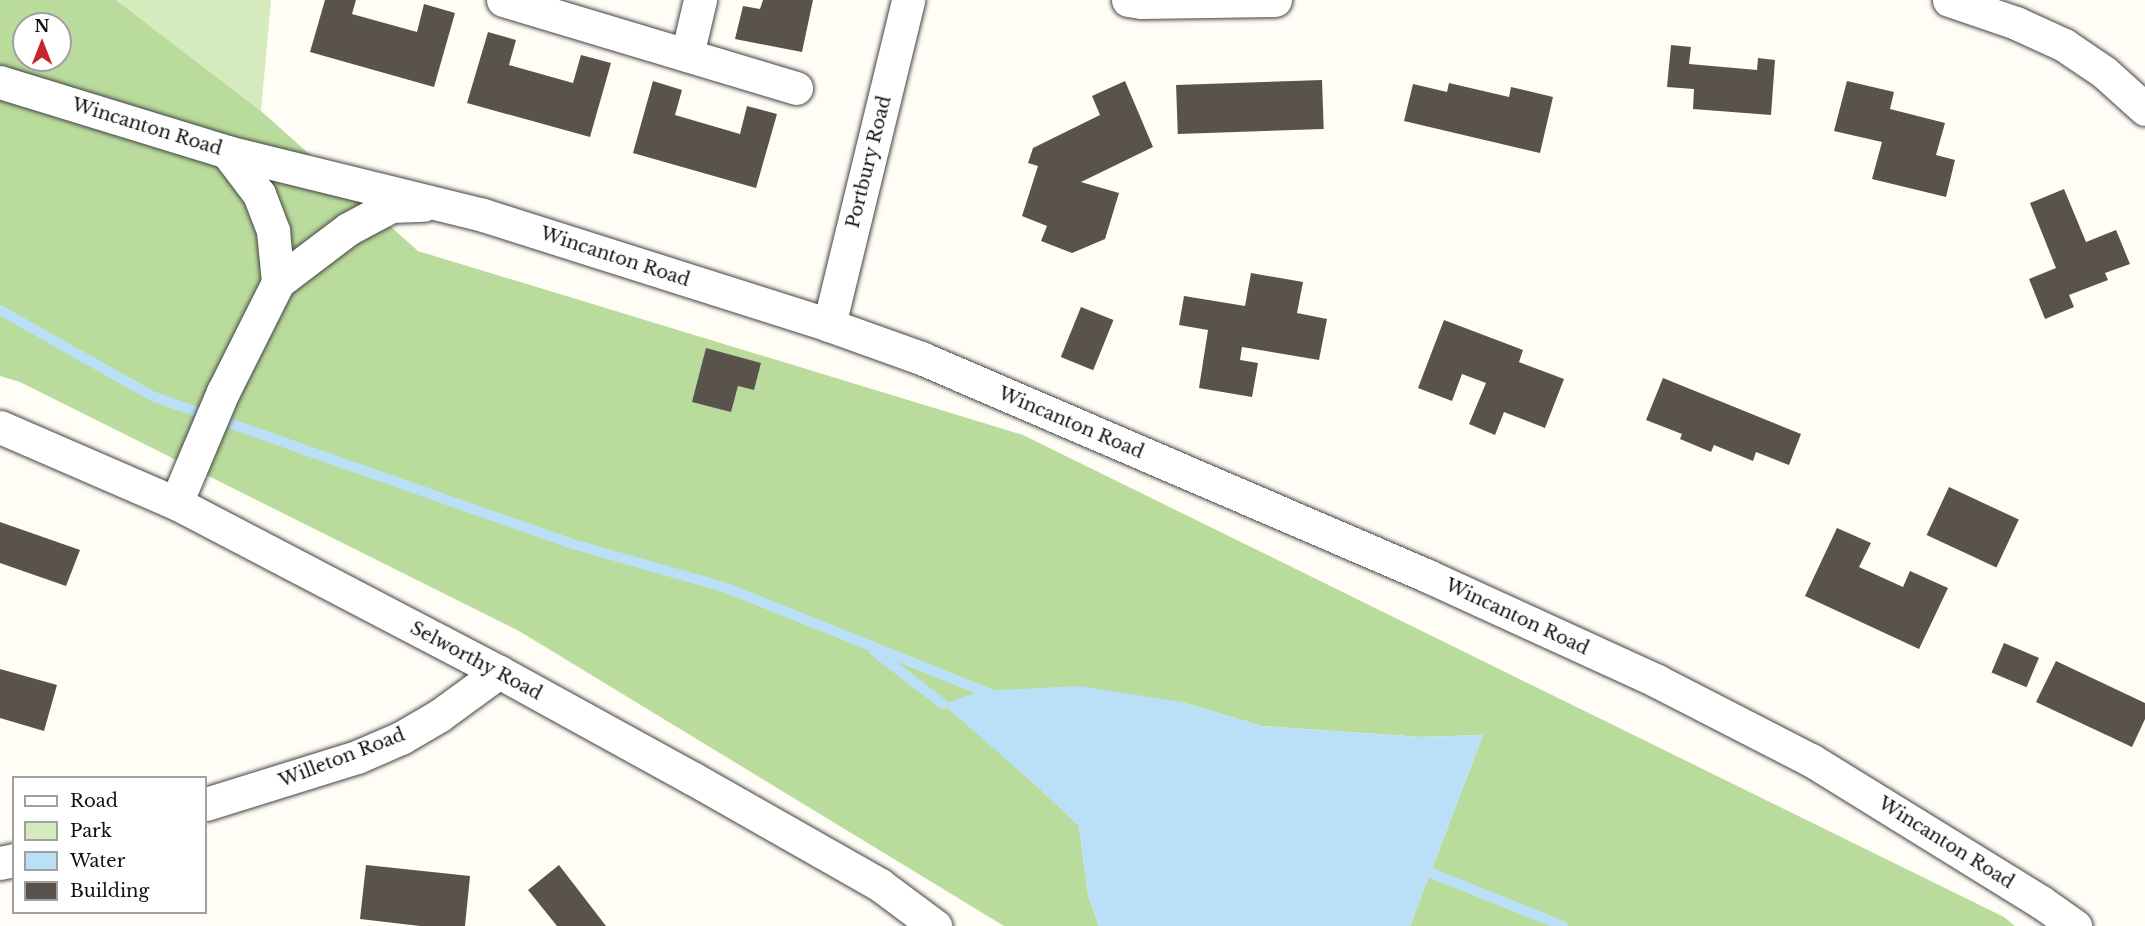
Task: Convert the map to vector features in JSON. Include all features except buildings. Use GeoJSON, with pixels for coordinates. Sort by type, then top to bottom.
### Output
{"type":"FeatureCollection","features":[{"type":"Feature","properties":{"kind":"street"},"geometry":{"type":"LineString","coordinates":[[503,0],[796,88]]}},
{"type":"Feature","properties":{"kind":"street"},"geometry":{"type":"LineString","coordinates":[[687,55],[700,0]]}},
{"type":"Feature","properties":{"kind":"street","name":"Portbury Road"},"geometry":{"type":"LineString","coordinates":[[829,325],[908,0]]}},
{"type":"Feature","properties":{"kind":"street"},"geometry":{"type":"LineString","coordinates":[[1128,0],[1141,2],[1275,0]]}},
{"type":"Feature","properties":{"kind":"street"},"geometry":{"type":"LineString","coordinates":[[1949,0],[2016,23],[2064,45],[2104,72],[2145,109]]}},
{"type":"Feature","properties":{"kind":"street","name":"Wincanton Road"},"geometry":{"type":"LineString","coordinates":[[0,82],[227,152],[483,215],[829,325],[921,358],[1418,571],[1658,681],[1811,760],[2042,902],[2075,926]]}},
{"type":"Feature","properties":{"kind":"street"},"geometry":{"type":"LineString","coordinates":[[227,152],[259,194],[273,231],[278,282]]}},
{"type":"Feature","properties":{"kind":"street"},"geometry":{"type":"LineString","coordinates":[[176,503],[222,392],[278,282],[348,229],[391,207],[440,204]]}},
{"type":"Feature","properties":{"kind":"street","name":"Selworthy Road"},"geometry":{"type":"LineString","coordinates":[[0,427],[176,503],[499,672],[880,885],[935,926]]}},
{"type":"Feature","properties":{"kind":"street","name":"Willeton Road"},"geometry":{"type":"LineString","coordinates":[[207,804],[357,757],[402,738],[440,715],[499,672]]}},
{"type":"Feature","properties":{"kind":"green space"},"geometry":{"type":"Polygon","coordinates":[[[0,0],[116,0],[261,111],[418,251],[1023,435],[2004,917],[2015,926],[1410,926],[1483,735],[1421,737],[1262,726],[1181,702],[1042,791],[1079,826],[1088,895],[1099,926],[1004,926],[519,631],[20,382],[0,376],[0,0]]]}},
{"type":"Feature","properties":{"kind":"green space"},"geometry":{"type":"Polygon","coordinates":[[[116,0],[271,0],[261,111],[116,0]]]}},
{"type":"Feature","properties":{"kind":"water"},"geometry":{"type":"Polygon","coordinates":[[[1079,686],[1181,702],[1262,726],[1421,737],[1483,735],[1410,926],[1099,926],[1088,895],[1079,826],[943,704],[981,691],[1079,686]]]}},
{"type":"Feature","properties":{"kind":"waterway"},"geometry":{"type":"LineString","coordinates":[[0,310],[152,396],[569,543],[727,588],[996,696]]}},
{"type":"Feature","properties":{"kind":"waterway"},"geometry":{"type":"LineString","coordinates":[[874,651],[943,704]]}},
{"type":"Feature","properties":{"kind":"waterway"},"geometry":{"type":"LineString","coordinates":[[1419,868],[1563,926]]}}]}
